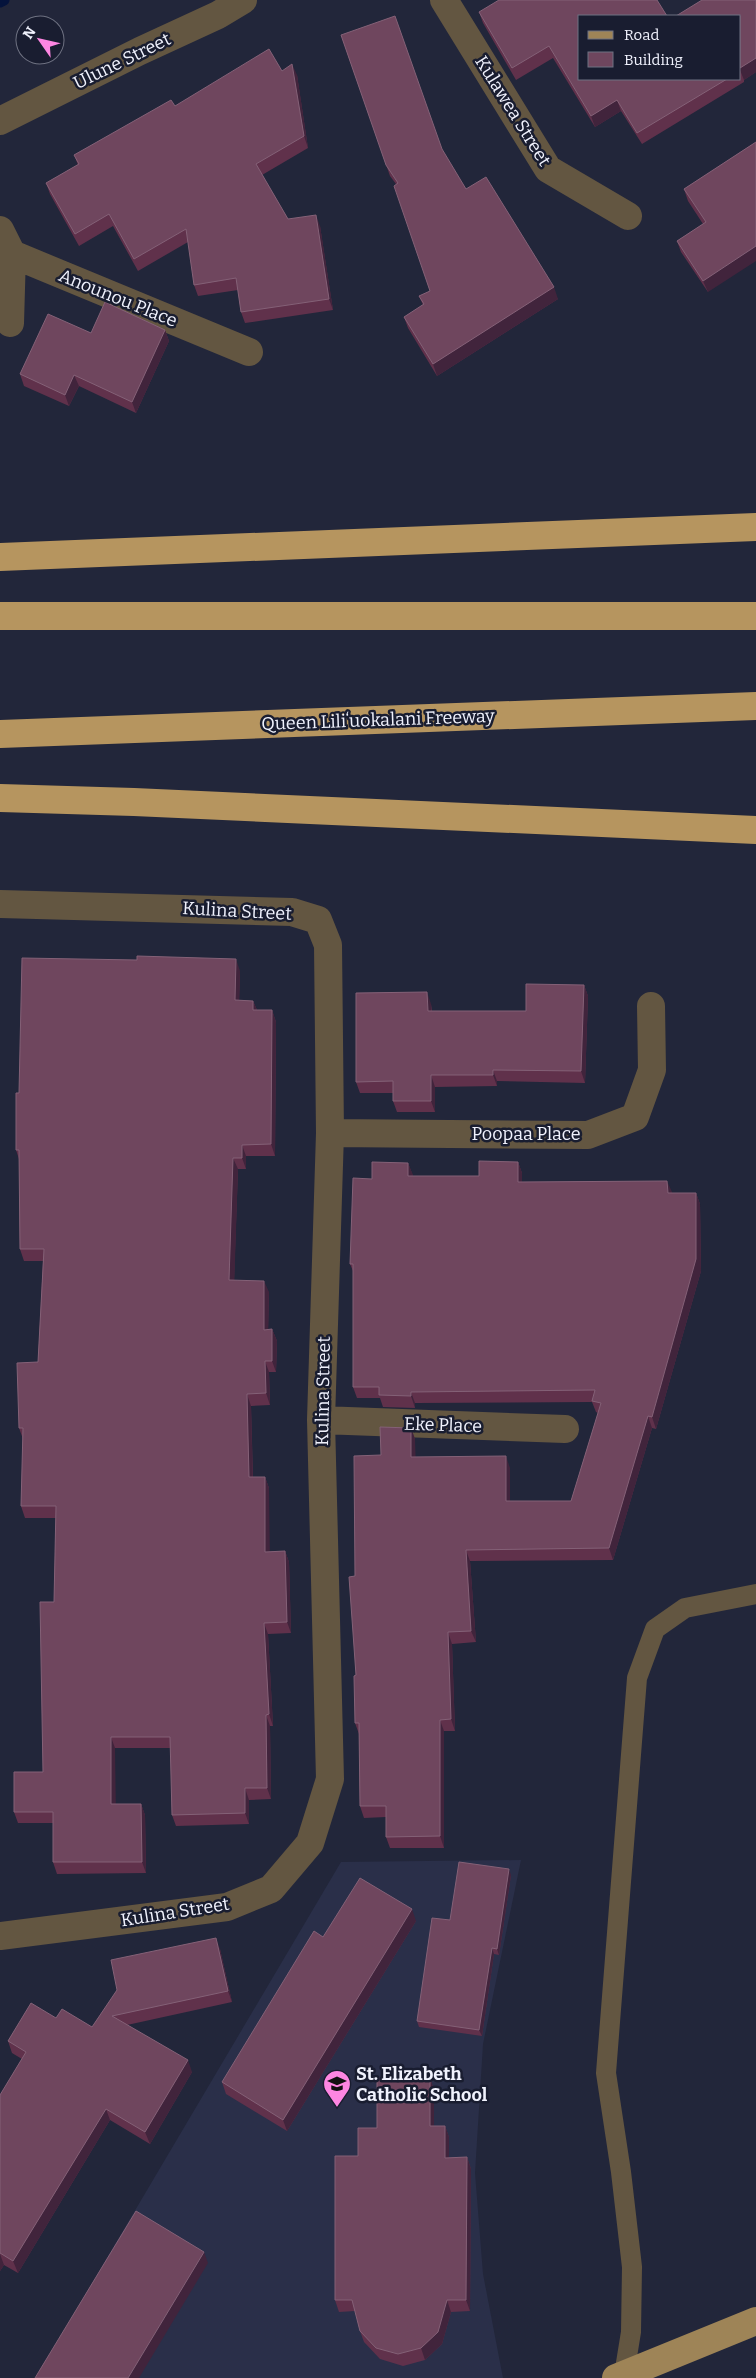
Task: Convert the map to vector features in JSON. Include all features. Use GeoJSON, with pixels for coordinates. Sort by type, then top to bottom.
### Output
{"type":"FeatureCollection","features":[{"type":"Feature","properties":{"kind":"highway"},"geometry":{"type":"LineString","coordinates":[[0,557],[756,527]]}},
{"type":"Feature","properties":{"kind":"highway"},"geometry":{"type":"LineString","coordinates":[[0,616],[756,616]]}},
{"type":"Feature","properties":{"kind":"highway","name":"Queen Liliʻuokalani Freeway"},"geometry":{"type":"LineString","coordinates":[[0,734],[756,706]]}},
{"type":"Feature","properties":{"kind":"highway"},"geometry":{"type":"LineString","coordinates":[[0,798],[134,802],[756,830]]}},
{"type":"Feature","properties":{"kind":"main road"},"geometry":{"type":"LineString","coordinates":[[620,2376],[756,2321]]}},
{"type":"Feature","properties":{"kind":"street","name":"Ulune Street"},"geometry":{"type":"LineString","coordinates":[[0,121],[223,8],[243,0]]}},
{"type":"Feature","properties":{"kind":"street","name":"Kulawea Street"},"geometry":{"type":"LineString","coordinates":[[444,0],[548,169],[628,216]]}},
{"type":"Feature","properties":{"kind":"street"},"geometry":{"type":"LineString","coordinates":[[6,242],[10,323]]}},
{"type":"Feature","properties":{"kind":"street","name":"Anounou Place"},"geometry":{"type":"LineString","coordinates":[[6,242],[249,352]]}},
{"type":"Feature","properties":{"kind":"street","name":"Kulina Street"},"geometry":{"type":"LineString","coordinates":[[0,904],[292,912],[318,920],[328,945],[330,1133],[321,1420],[330,1779],[310,1843],[271,1889],[226,1907],[0,1936]]}},
{"type":"Feature","properties":{"kind":"street","name":"Poopaa Place"},"geometry":{"type":"LineString","coordinates":[[330,1133],[588,1135],[635,1117],[652,1070],[650,1006]]}},
{"type":"Feature","properties":{"kind":"street","name":"Eke Place"},"geometry":{"type":"LineString","coordinates":[[321,1420],[565,1429]]}},
{"type":"Feature","properties":{"kind":"lane"},"geometry":{"type":"LineString","coordinates":[[620,2376],[631,2332],[632,2267],[621,2172],[606,2073],[637,1678],[655,1630],[685,1608],[756,1594]]}},
{"type":"Feature","properties":{"kind":"shaded area","name":"St. Elizabeth Catholic School"},"geometry":{"type":"Polygon","coordinates":[[[521,1860],[483,2044],[475,2173],[483,2274],[503,2378],[36,2378],[341,1862],[521,1860]]]}},
{"type":"Feature","properties":{"kind":"building"},"geometry":{"type":"Polygon","coordinates":[[[499,0],[657,0],[666,15],[578,15],[578,80],[725,80],[637,133],[617,100],[591,116],[549,46],[512,68],[479,12],[499,0]]]}},
{"type":"Feature","properties":{"kind":"building"},"geometry":{"type":"Polygon","coordinates":[[[702,0],[756,0],[756,58],[741,67],[741,15],[678,15],[702,0]]]}},
{"type":"Feature","properties":{"kind":"building"},"geometry":{"type":"Polygon","coordinates":[[[395,16],[442,149],[466,189],[486,177],[554,287],[433,364],[404,317],[424,304],[419,296],[430,291],[394,186],[398,183],[386,165],[341,35],[395,16]]]}},
{"type":"Feature","properties":{"kind":"building"},"geometry":{"type":"Polygon","coordinates":[[[269,49],[282,71],[292,64],[304,136],[256,164],[288,219],[316,215],[329,299],[241,312],[236,278],[194,285],[186,229],[134,259],[109,214],[75,234],[46,183],[79,164],[74,155],[171,100],[175,106],[269,49]]]}},
{"type":"Feature","properties":{"kind":"building"},"geometry":{"type":"Polygon","coordinates":[[[756,142],[756,246],[703,281],[677,241],[706,222],[684,189],[756,142]]]}},
{"type":"Feature","properties":{"kind":"building"},"geometry":{"type":"Polygon","coordinates":[[[105,302],[165,330],[132,402],[74,375],[65,395],[20,374],[48,314],[91,333],[105,302]]]}},
{"type":"Feature","properties":{"kind":"building"},"geometry":{"type":"Polygon","coordinates":[[[137,956],[236,959],[235,1000],[253,1001],[253,1010],[272,1010],[271,1144],[242,1145],[242,1158],[233,1158],[229,1280],[264,1281],[264,1330],[272,1329],[272,1361],[265,1361],[266,1393],[247,1394],[249,1477],[265,1477],[265,1552],[285,1551],[287,1622],[264,1623],[269,1714],[266,1715],[267,1788],[245,1788],[245,1813],[172,1815],[170,1737],[111,1737],[111,1804],[141,1804],[142,1862],[53,1862],[53,1812],[14,1812],[14,1772],[43,1772],[40,1602],[54,1602],[56,1506],[21,1506],[23,1428],[19,1428],[17,1363],[38,1362],[44,1249],[20,1249],[19,1150],[16,1150],[16,1093],[19,1093],[22,958],[137,960],[137,956]]]}},
{"type":"Feature","properties":{"kind":"building"},"geometry":{"type":"Polygon","coordinates":[[[526,984],[584,985],[581,1071],[493,1070],[493,1075],[431,1075],[431,1101],[393,1101],[393,1081],[356,1082],[356,993],[427,992],[428,1011],[526,1011],[526,984]]]}},
{"type":"Feature","properties":{"kind":"building"},"geometry":{"type":"Polygon","coordinates":[[[479,1161],[518,1162],[518,1182],[667,1181],[668,1193],[696,1193],[696,1259],[652,1417],[648,1416],[609,1548],[466,1550],[471,1631],[448,1632],[451,1719],[440,1720],[440,1836],[386,1837],[386,1806],[360,1806],[359,1723],[355,1723],[354,1676],[356,1675],[349,1577],[355,1576],[354,1456],[381,1455],[380,1427],[411,1428],[411,1457],[506,1456],[506,1501],[571,1501],[601,1403],[592,1401],[595,1390],[411,1392],[411,1396],[379,1395],[379,1387],[353,1387],[353,1264],[350,1264],[353,1178],[372,1179],[372,1162],[408,1163],[408,1176],[479,1176],[479,1161]]]}},
{"type":"Feature","properties":{"kind":"building"},"geometry":{"type":"Polygon","coordinates":[[[459,1862],[509,1869],[497,1949],[492,1948],[479,2030],[417,2021],[432,1918],[450,1920],[459,1862]]]}},
{"type":"Feature","properties":{"kind":"building"},"geometry":{"type":"Polygon","coordinates":[[[360,1878],[412,1909],[283,2120],[222,2082],[314,1931],[323,1937],[360,1878]]]}},
{"type":"Feature","properties":{"kind":"building"},"geometry":{"type":"Polygon","coordinates":[[[216,1938],[228,1991],[112,2016],[188,2060],[145,2132],[106,2109],[13,2261],[0,2253],[0,2095],[26,2052],[8,2041],[31,2003],[56,2018],[62,2009],[92,2027],[117,1990],[111,1960],[216,1938]]]}},
{"type":"Feature","properties":{"kind":"building"},"geometry":{"type":"Polygon","coordinates":[[[377,2078],[430,2078],[430,2126],[445,2126],[445,2158],[467,2157],[466,2300],[447,2300],[438,2332],[421,2348],[398,2354],[376,2348],[360,2331],[352,2300],[335,2300],[335,2156],[358,2156],[358,2128],[377,2128],[377,2078]]]}},
{"type":"Feature","properties":{"kind":"building"},"geometry":{"type":"Polygon","coordinates":[[[136,2211],[204,2252],[128,2378],[35,2378],[136,2211]]]}},
{"type":"Feature","properties":{"kind":"waterway"},"geometry":{"type":"LineString","coordinates":[[0,2],[4,0]]}},
{"type":"Feature","properties":{"kind":"place","name":"St. Elizabeth Catholic School"},"geometry":{"type":"Point","coordinates":[337,2108]}}]}
